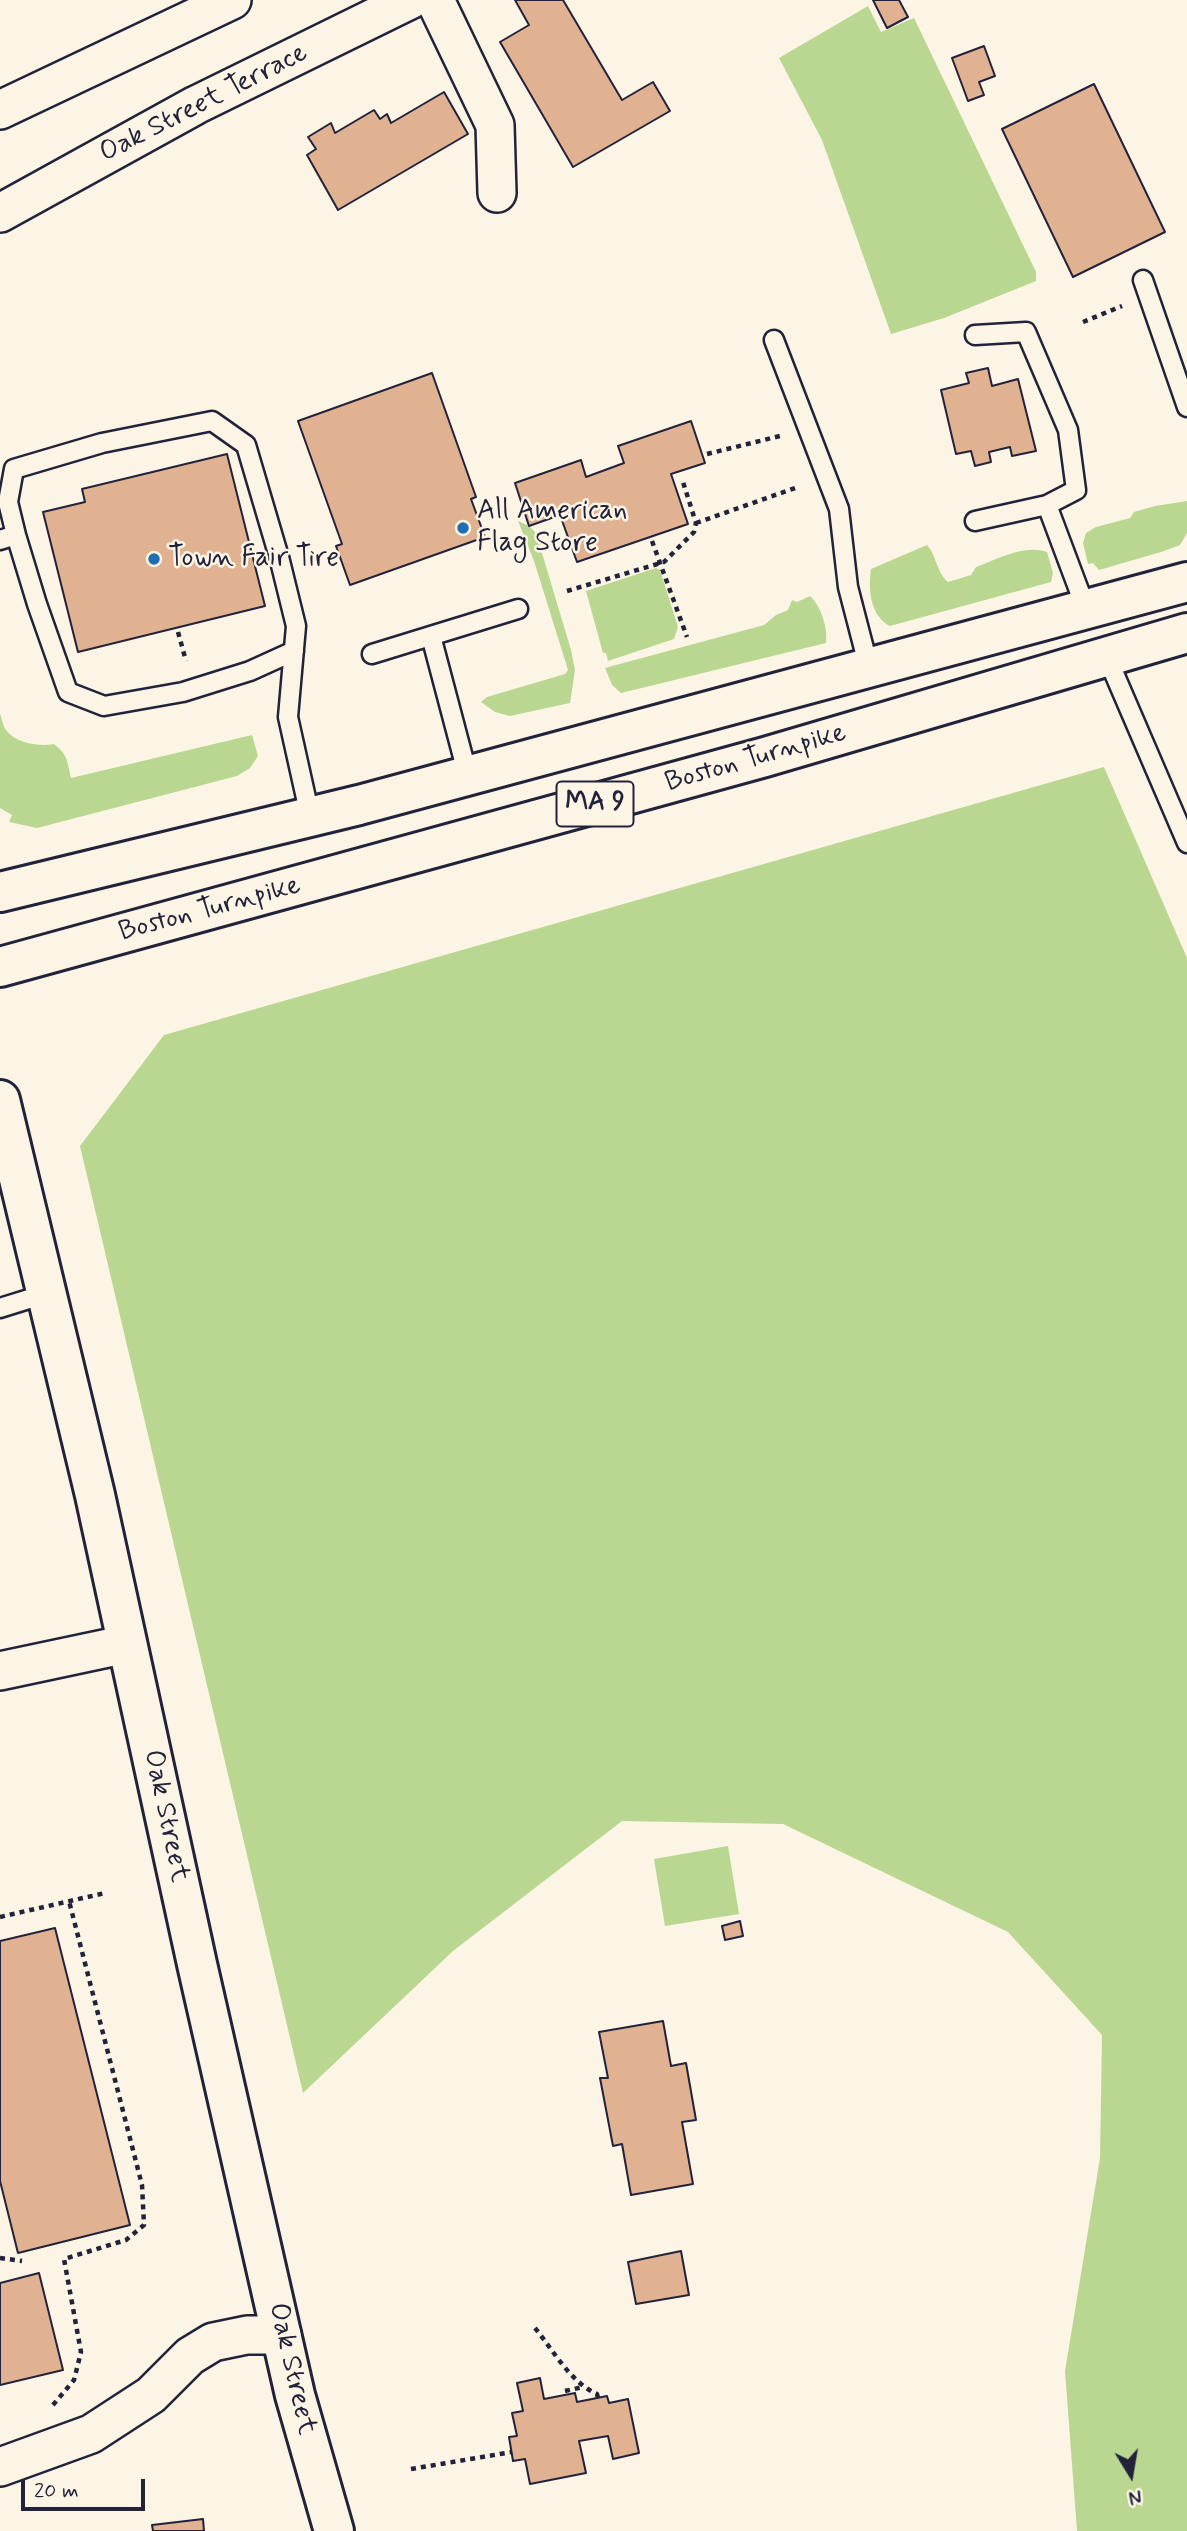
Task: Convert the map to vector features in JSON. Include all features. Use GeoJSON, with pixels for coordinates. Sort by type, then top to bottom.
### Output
{"type":"FeatureCollection","features":[{"type":"Feature","properties":{"kind":"main road","name":"Boston Turnpike"},"geometry":{"type":"LineString","coordinates":[[0,892],[468,776],[1187,582]]}},
{"type":"Feature","properties":{"kind":"main road","name":"Boston Turnpike"},"geometry":{"type":"LineString","coordinates":[[0,967],[765,757],[1187,634]]}},
{"type":"Feature","properties":{"kind":"main road","name":"Oak Street"},"geometry":{"type":"LineString","coordinates":[[0,1100],[95,1494],[300,2417],[334,2531]]}},
{"type":"Feature","properties":{"kind":"street"},"geometry":{"type":"LineString","coordinates":[[0,110],[232,0]]}},
{"type":"Feature","properties":{"kind":"street","name":"Oak Street Terrace"},"geometry":{"type":"LineString","coordinates":[[0,213],[196,105],[410,0]]}},
{"type":"Feature","properties":{"kind":"street"},"geometry":{"type":"LineString","coordinates":[[435,0],[495,125],[497,193]]}},
{"type":"Feature","properties":{"kind":"street"},"geometry":{"type":"LineString","coordinates":[[0,1671],[127,1644]]}},
{"type":"Feature","properties":{"kind":"street"},"geometry":{"type":"LineString","coordinates":[[0,2467],[91,2434],[151,2395],[190,2356],[213,2342],[247,2335],[282,2335]]}},
{"type":"Feature","properties":{"kind":"lane"},"geometry":{"type":"LineString","coordinates":[[1146,287],[1187,407]]}},
{"type":"Feature","properties":{"kind":"lane"},"geometry":{"type":"LineString","coordinates":[[975,335],[1026,332],[1068,430],[1076,490],[1047,505],[975,521]]}},
{"type":"Feature","properties":{"kind":"lane"},"geometry":{"type":"LineString","coordinates":[[774,340],[839,509],[848,587],[869,668]]}},
{"type":"Feature","properties":{"kind":"lane"},"geometry":{"type":"LineString","coordinates":[[294,651],[250,671],[183,692],[104,706],[68,692],[37,604],[8,538],[8,502],[14,469],[102,443],[212,421],[246,445],[296,626],[294,651],[288,717],[310,816]]}},
{"type":"Feature","properties":{"kind":"lane"},"geometry":{"type":"LineString","coordinates":[[1047,505],[1086,609]]}},
{"type":"Feature","properties":{"kind":"lane"},"geometry":{"type":"LineString","coordinates":[[372,654],[518,609]]}},
{"type":"Feature","properties":{"kind":"lane"},"geometry":{"type":"LineString","coordinates":[[431,636],[468,776]]}},
{"type":"Feature","properties":{"kind":"lane"},"geometry":{"type":"LineString","coordinates":[[1107,657],[1187,843]]}},
{"type":"Feature","properties":{"kind":"lane"},"geometry":{"type":"LineString","coordinates":[[0,1308],[45,1294]]}},
{"type":"Feature","properties":{"kind":"path"},"geometry":{"type":"LineString","coordinates":[[1083,322],[1146,287]]}},
{"type":"Feature","properties":{"kind":"path"},"geometry":{"type":"LineString","coordinates":[[707,454],[808,428]]}},
{"type":"Feature","properties":{"kind":"path"},"geometry":{"type":"LineString","coordinates":[[696,523],[827,478]]}},
{"type":"Feature","properties":{"kind":"path"},"geometry":{"type":"LineString","coordinates":[[567,591],[664,562],[694,532],[696,523],[683,482]]}},
{"type":"Feature","properties":{"kind":"path"},"geometry":{"type":"LineString","coordinates":[[652,541],[687,637]]}},
{"type":"Feature","properties":{"kind":"path"},"geometry":{"type":"LineString","coordinates":[[0,1917],[105,1893]]}},
{"type":"Feature","properties":{"kind":"path"},"geometry":{"type":"LineString","coordinates":[[50,2408],[74,2380],[81,2352],[64,2259],[126,2240],[144,2225],[142,2185],[69,1901]]}},
{"type":"Feature","properties":{"kind":"path"},"geometry":{"type":"LineString","coordinates":[[0,2258],[22,2261]]}},
{"type":"Feature","properties":{"kind":"path"},"geometry":{"type":"LineString","coordinates":[[535,2328],[584,2387],[597,2394],[598,2398]]}},
{"type":"Feature","properties":{"kind":"path"},"geometry":{"type":"LineString","coordinates":[[565,2390],[584,2387]]}},
{"type":"Feature","properties":{"kind":"path"},"geometry":{"type":"LineString","coordinates":[[411,2469],[512,2452]]}},
{"type":"Feature","properties":{"kind":"green space"},"geometry":{"type":"Polygon","coordinates":[[[868,6],[881,32],[914,18],[1036,272],[1036,281],[944,318],[891,334],[822,140],[779,58],[868,6]]]}},
{"type":"Feature","properties":{"kind":"green space"},"geometry":{"type":"Polygon","coordinates":[[[1187,501],[1187,533],[1180,545],[1099,570],[1093,563],[1088,564],[1083,543],[1086,533],[1096,527],[1130,518],[1134,512],[1187,501]]]}},
{"type":"Feature","properties":{"kind":"green space"},"geometry":{"type":"Polygon","coordinates":[[[518,521],[536,533],[575,670],[570,703],[510,716],[495,712],[481,702],[487,697],[565,674],[568,670],[534,561],[518,521]]]}},
{"type":"Feature","properties":{"kind":"green space"},"geometry":{"type":"Polygon","coordinates":[[[927,545],[941,574],[948,582],[971,575],[976,567],[993,560],[1020,551],[1038,550],[1047,552],[1053,573],[1051,582],[890,626],[883,622],[874,609],[870,585],[871,569],[927,545]]]}},
{"type":"Feature","properties":{"kind":"green space"},"geometry":{"type":"Polygon","coordinates":[[[656,568],[660,570],[678,627],[674,639],[608,661],[606,653],[603,653],[586,591],[656,568]]]}},
{"type":"Feature","properties":{"kind":"green space"},"geometry":{"type":"Polygon","coordinates":[[[810,596],[823,618],[826,643],[621,693],[612,685],[605,668],[764,625],[776,615],[788,610],[792,600],[797,602],[810,596]]]}},
{"type":"Feature","properties":{"kind":"green space"},"geometry":{"type":"Polygon","coordinates":[[[0,714],[5,728],[15,738],[41,745],[54,744],[59,748],[66,759],[71,778],[252,735],[258,756],[250,768],[237,776],[37,828],[9,822],[12,815],[0,808],[0,714]]]}},
{"type":"Feature","properties":{"kind":"green space"},"geometry":{"type":"Polygon","coordinates":[[[1104,767],[1187,958],[1187,2531],[1077,2531],[1065,2371],[1100,2158],[1102,2035],[1008,1932],[783,1824],[622,1821],[453,1951],[303,2093],[80,1146],[164,1035],[1104,767]]]}},
{"type":"Feature","properties":{"kind":"green space"},"geometry":{"type":"Polygon","coordinates":[[[728,1846],[739,1914],[665,1926],[654,1859],[728,1846]]]}},
{"type":"Feature","properties":{"kind":"building"},"geometry":{"type":"Polygon","coordinates":[[[515,0],[563,0],[622,100],[653,82],[670,111],[573,167],[500,42],[529,25],[515,0]]]}},
{"type":"Feature","properties":{"kind":"building"},"geometry":{"type":"Polygon","coordinates":[[[873,0],[899,0],[908,17],[887,28],[873,0]]]}},
{"type":"Feature","properties":{"kind":"building"},"geometry":{"type":"Polygon","coordinates":[[[984,46],[995,76],[979,82],[984,95],[968,101],[952,58],[984,46]]]}},
{"type":"Feature","properties":{"kind":"building"},"geometry":{"type":"Polygon","coordinates":[[[1094,84],[1165,232],[1073,277],[1002,129],[1094,84]]]}},
{"type":"Feature","properties":{"kind":"building"},"geometry":{"type":"Polygon","coordinates":[[[444,92],[468,134],[338,210],[307,155],[316,149],[308,137],[331,123],[335,133],[374,110],[380,119],[387,114],[391,123],[444,92]]]}},
{"type":"Feature","properties":{"kind":"building"},"geometry":{"type":"Polygon","coordinates":[[[988,368],[992,386],[1018,379],[1036,451],[1012,456],[1010,447],[989,452],[991,462],[975,466],[971,451],[956,454],[941,390],[969,383],[966,373],[988,368]]]}},
{"type":"Feature","properties":{"kind":"building"},"geometry":{"type":"Polygon","coordinates":[[[432,373],[476,497],[471,499],[485,537],[350,585],[336,546],[342,544],[298,421],[432,373]]]}},
{"type":"Feature","properties":{"kind":"building"},"geometry":{"type":"Polygon","coordinates":[[[691,421],[705,463],[671,474],[688,524],[577,562],[560,515],[529,526],[515,483],[581,460],[586,477],[624,463],[618,446],[691,421]]]}},
{"type":"Feature","properties":{"kind":"building","name":"Town Fair Tire"},"geometry":{"type":"Polygon","coordinates":[[[227,454],[265,606],[78,652],[43,512],[85,502],[82,489],[227,454]]]}},
{"type":"Feature","properties":{"kind":"building"},"geometry":{"type":"Polygon","coordinates":[[[740,1921],[743,1936],[725,1940],[722,1926],[740,1921]]]}},
{"type":"Feature","properties":{"kind":"building"},"geometry":{"type":"Polygon","coordinates":[[[55,1928],[130,2225],[18,2253],[0,2181],[0,1941],[55,1928]]]}},
{"type":"Feature","properties":{"kind":"building"},"geometry":{"type":"Polygon","coordinates":[[[663,2021],[671,2066],[686,2063],[696,2120],[682,2122],[693,2184],[631,2195],[622,2144],[613,2146],[600,2078],[608,2078],[599,2032],[663,2021]]]}},
{"type":"Feature","properties":{"kind":"building"},"geometry":{"type":"Polygon","coordinates":[[[681,2251],[689,2295],[636,2304],[628,2262],[681,2251]]]}},
{"type":"Feature","properties":{"kind":"building"},"geometry":{"type":"Polygon","coordinates":[[[39,2273],[63,2370],[0,2385],[0,2283],[39,2273]]]}},
{"type":"Feature","properties":{"kind":"building"},"geometry":{"type":"Polygon","coordinates":[[[540,2378],[544,2399],[575,2393],[577,2402],[607,2396],[609,2403],[628,2399],[639,2453],[613,2459],[608,2436],[579,2441],[586,2473],[530,2484],[525,2459],[513,2461],[509,2437],[517,2436],[512,2413],[523,2411],[517,2383],[540,2378]]]}},
{"type":"Feature","properties":{"kind":"building"},"geometry":{"type":"Polygon","coordinates":[[[203,2519],[204,2531],[153,2531],[152,2525],[203,2519]]]}},
{"type":"Feature","properties":{"kind":"place","name":"All American Flag Store"},"geometry":{"type":"Point","coordinates":[463,528]}},
{"type":"Feature","properties":{"kind":"place","name":"Town Fair Tire"},"geometry":{"type":"Point","coordinates":[154,559]}}]}
